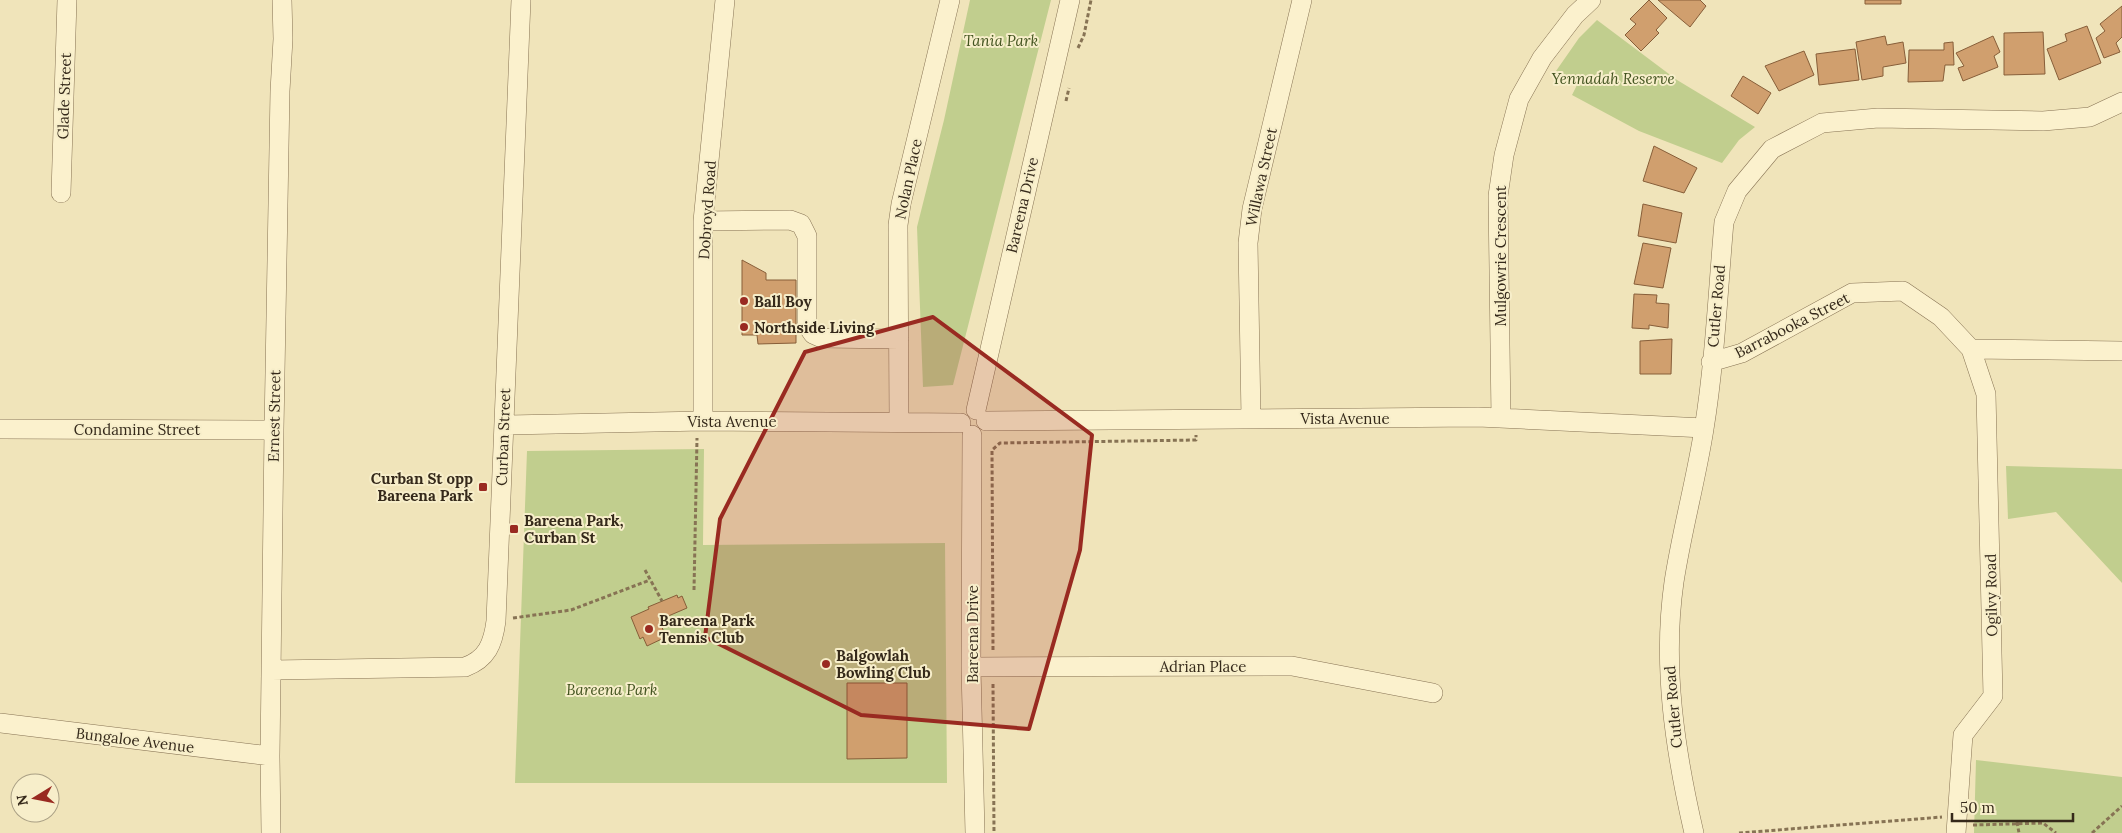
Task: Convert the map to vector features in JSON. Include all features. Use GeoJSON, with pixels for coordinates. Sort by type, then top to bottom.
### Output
{"type":"FeatureCollection","features":[{"type":"Feature","properties":{"kind":"street","name":"Glade Street"},"geometry":{"type":"LineString","coordinates":[[61,193],[66,0]]}},
{"type":"Feature","properties":{"kind":"street","name":"Ernest Street"},"geometry":{"type":"LineString","coordinates":[[271,833],[270,756],[274,430],[280,101],[283,39],[282,0]]}},
{"type":"Feature","properties":{"kind":"street","name":"Curban Street"},"geometry":{"type":"LineString","coordinates":[[272,670],[454,668],[473,664],[486,654],[491,645],[496,621],[521,0]]}},
{"type":"Feature","properties":{"kind":"street","name":"Dobroyd Road"},"geometry":{"type":"LineString","coordinates":[[703,421],[704,222],[725,0]]}},
{"type":"Feature","properties":{"kind":"street","name":"Nolan Place"},"geometry":{"type":"LineString","coordinates":[[899,422],[898,225],[901,204],[950,0]]}},
{"type":"Feature","properties":{"kind":"street","name":"Bareena Drive"},"geometry":{"type":"LineString","coordinates":[[981,416],[1070,0]]}},
{"type":"Feature","properties":{"kind":"street","name":"Willawa Street"},"geometry":{"type":"LineString","coordinates":[[1252,418],[1248,243],[1252,209],[1302,0]]}},
{"type":"Feature","properties":{"kind":"street","name":"Mulgowrie Crescent"},"geometry":{"type":"LineString","coordinates":[[1501,418],[1498,196],[1504,154],[1519,99],[1538,66],[1575,15],[1591,0]]}},
{"type":"Feature","properties":{"kind":"street","name":"Cutler Road"},"geometry":{"type":"LineString","coordinates":[[1694,833],[1681,780],[1668,667],[1674,583],[1704,428],[1724,222],[1737,191],[1772,149],[1822,123],[1878,118],[2043,121],[2090,117],[2122,102]]}},
{"type":"Feature","properties":{"kind":"street"},"geometry":{"type":"LineString","coordinates":[[704,222],[790,220],[801,224],[806,236],[807,326],[812,334],[822,338],[899,339]]}},
{"type":"Feature","properties":{"kind":"street","name":"Barrabooka Street"},"geometry":{"type":"LineString","coordinates":[[1711,362],[1742,353],[1852,293],[1903,291],[1941,317],[1971,349]]}},
{"type":"Feature","properties":{"kind":"street"},"geometry":{"type":"LineString","coordinates":[[1971,349],[2122,351]]}},
{"type":"Feature","properties":{"kind":"street","name":"Ogilvy Road"},"geometry":{"type":"LineString","coordinates":[[1956,833],[1963,735],[1993,696],[1986,394],[1971,349]]}},
{"type":"Feature","properties":{"kind":"street","name":"Vista Avenue"},"geometry":{"type":"LineString","coordinates":[[981,416],[1196,419],[1501,418],[1704,428]]}},
{"type":"Feature","properties":{"kind":"street"},"geometry":{"type":"LineString","coordinates":[[974,434],[982,432],[986,426],[981,416]]}},
{"type":"Feature","properties":{"kind":"street","name":"Vista Avenue"},"geometry":{"type":"LineString","coordinates":[[504,425],[703,421],[899,422],[974,434]]}},
{"type":"Feature","properties":{"kind":"street","name":"Condamine Street"},"geometry":{"type":"LineString","coordinates":[[0,429],[274,430]]}},
{"type":"Feature","properties":{"kind":"street","name":"Bareena Drive"},"geometry":{"type":"LineString","coordinates":[[974,434],[972,667],[975,833]]}},
{"type":"Feature","properties":{"kind":"street","name":"Adrian Place"},"geometry":{"type":"LineString","coordinates":[[972,667],[1292,666],[1432,692]]}},
{"type":"Feature","properties":{"kind":"street","name":"Bungaloe Avenue"},"geometry":{"type":"LineString","coordinates":[[0,724],[270,756]]}},
{"type":"Feature","properties":{"kind":"path"},"geometry":{"type":"LineString","coordinates":[[994,833],[992,450],[1000,443],[1196,440],[1196,419]]}},
{"type":"Feature","properties":{"kind":"path"},"geometry":{"type":"LineString","coordinates":[[694,590],[697,436],[703,421]]}},
{"type":"Feature","properties":{"kind":"path"},"geometry":{"type":"LineString","coordinates":[[974,434],[992,469]]}},
{"type":"Feature","properties":{"kind":"path"},"geometry":{"type":"LineString","coordinates":[[1045,436],[1047,442]]}},
{"type":"Feature","properties":{"kind":"path"},"geometry":{"type":"LineString","coordinates":[[645,570],[662,601]]}},
{"type":"Feature","properties":{"kind":"path"},"geometry":{"type":"LineString","coordinates":[[507,618],[571,610],[650,580]]}},
{"type":"Feature","properties":{"kind":"path"},"geometry":{"type":"LineString","coordinates":[[2092,833],[2122,806]]}},
{"type":"Feature","properties":{"kind":"path"},"geometry":{"type":"LineString","coordinates":[[1739,833],[1939,818]]}},
{"type":"Feature","properties":{"kind":"path"},"geometry":{"type":"LineString","coordinates":[[2017,822],[2019,833]]}},
{"type":"Feature","properties":{"kind":"path"},"geometry":{"type":"LineString","coordinates":[[1978,824],[2043,823],[2056,833]]}},
{"type":"Feature","properties":{"kind":"highlighted area"},"geometry":{"type":"Polygon","coordinates":[[[933,317],[1092,435],[1080,550],[1029,729],[861,715],[705,637],[720,519],[805,352],[933,317]]]}},
{"type":"Feature","properties":{"kind":"green space","name":"Tania Park"},"geometry":{"type":"Polygon","coordinates":[[[970,0],[1051,0],[953,385],[923,387],[917,227],[944,120],[970,0]]]}},
{"type":"Feature","properties":{"kind":"green space","name":"Yennadah Reserve"},"geometry":{"type":"Polygon","coordinates":[[[1597,20],[1677,80],[1755,127],[1739,140],[1722,163],[1639,131],[1572,95],[1578,83],[1556,71],[1579,38],[1597,20]]]}},
{"type":"Feature","properties":{"kind":"green space","name":"Bareena Park"},"geometry":{"type":"Polygon","coordinates":[[[704,449],[703,545],[945,543],[947,783],[515,783],[527,451],[704,449]]]}},
{"type":"Feature","properties":{"kind":"green space"},"geometry":{"type":"Polygon","coordinates":[[[2006,466],[2122,469],[2122,583],[2056,512],[2008,519],[2006,466]]]}},
{"type":"Feature","properties":{"kind":"green space"},"geometry":{"type":"Polygon","coordinates":[[[1976,760],[2122,777],[2122,833],[1974,833],[1976,760]]]}},
{"type":"Feature","properties":{"kind":"building"},"geometry":{"type":"Polygon","coordinates":[[[1649,0],[1667,18],[1656,30],[1659,33],[1641,51],[1625,35],[1636,24],[1630,19],[1649,0]]]}},
{"type":"Feature","properties":{"kind":"building"},"geometry":{"type":"Polygon","coordinates":[[[1658,0],[1700,0],[1706,6],[1690,27],[1658,0]]]}},
{"type":"Feature","properties":{"kind":"building"},"geometry":{"type":"Polygon","coordinates":[[[1865,0],[1901,0],[1901,4],[1865,4],[1865,0]]]}},
{"type":"Feature","properties":{"kind":"building"},"geometry":{"type":"Polygon","coordinates":[[[2122,6],[2122,37],[2116,43],[2120,52],[2104,58],[2096,38],[2105,31],[2100,24],[2122,6]]]}},
{"type":"Feature","properties":{"kind":"building"},"geometry":{"type":"Polygon","coordinates":[[[2087,26],[2101,63],[2059,80],[2047,49],[2067,41],[2065,34],[2087,26]]]}},
{"type":"Feature","properties":{"kind":"building"},"geometry":{"type":"Polygon","coordinates":[[[2043,32],[2045,74],[2004,75],[2004,33],[2043,32]]]}},
{"type":"Feature","properties":{"kind":"building"},"geometry":{"type":"Polygon","coordinates":[[[1885,36],[1887,45],[1903,42],[1906,63],[1883,67],[1883,76],[1862,80],[1856,42],[1885,36]]]}},
{"type":"Feature","properties":{"kind":"building"},"geometry":{"type":"Polygon","coordinates":[[[1993,36],[2000,52],[1994,56],[1998,67],[1963,81],[1958,68],[1964,66],[1956,53],[1993,36]]]}},
{"type":"Feature","properties":{"kind":"building"},"geometry":{"type":"Polygon","coordinates":[[[1953,42],[1954,65],[1945,65],[1943,81],[1908,82],[1909,50],[1944,50],[1944,43],[1953,42]]]}},
{"type":"Feature","properties":{"kind":"building"},"geometry":{"type":"Polygon","coordinates":[[[1855,49],[1859,80],[1819,85],[1816,54],[1855,49]]]}},
{"type":"Feature","properties":{"kind":"building"},"geometry":{"type":"Polygon","coordinates":[[[1804,51],[1814,75],[1779,91],[1765,66],[1804,51]]]}},
{"type":"Feature","properties":{"kind":"building"},"geometry":{"type":"Polygon","coordinates":[[[1743,76],[1771,93],[1758,114],[1731,96],[1743,76]]]}},
{"type":"Feature","properties":{"kind":"building"},"geometry":{"type":"Polygon","coordinates":[[[1654,146],[1697,168],[1684,193],[1643,181],[1654,146]]]}},
{"type":"Feature","properties":{"kind":"building"},"geometry":{"type":"Polygon","coordinates":[[[1643,204],[1682,213],[1676,243],[1638,236],[1643,204]]]}},
{"type":"Feature","properties":{"kind":"building"},"geometry":{"type":"Polygon","coordinates":[[[1643,243],[1671,248],[1663,288],[1634,284],[1643,243]]]}},
{"type":"Feature","properties":{"kind":"building"},"geometry":{"type":"Polygon","coordinates":[[[742,260],[766,273],[766,280],[796,280],[796,343],[758,344],[757,335],[742,335],[742,260]]]}},
{"type":"Feature","properties":{"kind":"building"},"geometry":{"type":"Polygon","coordinates":[[[1634,294],[1657,295],[1656,303],[1669,304],[1668,328],[1649,325],[1649,329],[1632,328],[1634,294]]]}},
{"type":"Feature","properties":{"kind":"building"},"geometry":{"type":"Polygon","coordinates":[[[1672,339],[1671,374],[1640,374],[1640,341],[1672,339]]]}},
{"type":"Feature","properties":{"kind":"building","name":"Bareena Park Tennis Club"},"geometry":{"type":"Polygon","coordinates":[[[677,595],[678,598],[682,596],[687,608],[659,620],[666,637],[647,646],[643,637],[640,639],[631,617],[649,609],[648,607],[677,595]]]}},
{"type":"Feature","properties":{"kind":"building"},"geometry":{"type":"Polygon","coordinates":[[[847,683],[907,683],[907,758],[847,759],[847,683]]]}},
{"type":"Feature","properties":{"kind":"place","name":"Ball Boy"},"geometry":{"type":"Point","coordinates":[744,301]}},
{"type":"Feature","properties":{"kind":"place","name":"Northside Living"},"geometry":{"type":"Point","coordinates":[744,327]}},
{"type":"Feature","properties":{"kind":"place","name":"Curban St opp Bareena Park"},"geometry":{"type":"Point","coordinates":[483,487]}},
{"type":"Feature","properties":{"kind":"place","name":"Bareena Park, Curban St"},"geometry":{"type":"Point","coordinates":[514,529]}},
{"type":"Feature","properties":{"kind":"place","name":"Bareena Park Tennis Club"},"geometry":{"type":"Point","coordinates":[649,629]}},
{"type":"Feature","properties":{"kind":"place","name":"Balgowlah Bowling Club"},"geometry":{"type":"Point","coordinates":[826,664]}}]}
